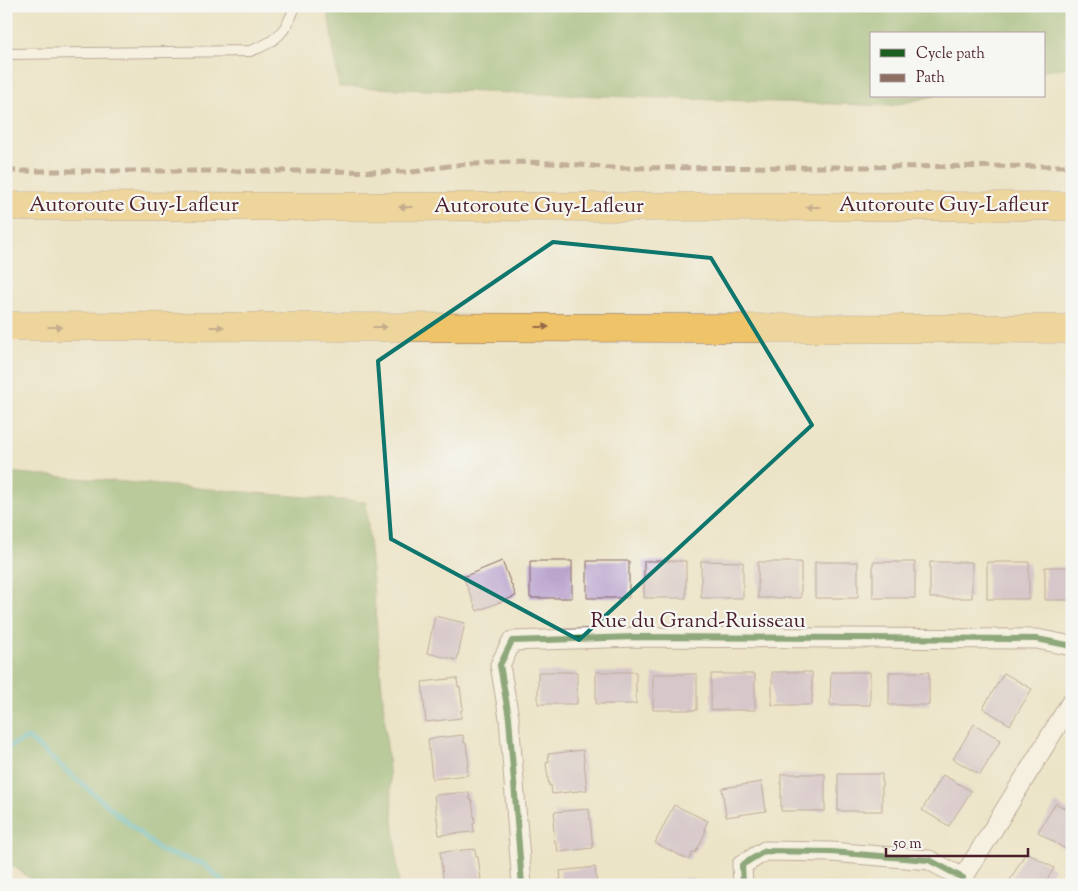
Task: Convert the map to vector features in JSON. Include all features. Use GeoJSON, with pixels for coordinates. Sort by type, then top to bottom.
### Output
{"type":"FeatureCollection","features":[{"type":"Feature","properties":{"kind":"highway","name":"Autoroute Guy-Lafleur"},"geometry":{"type":"LineString","coordinates":[[6,206],[1072,206]]}},
{"type":"Feature","properties":{"kind":"highway"},"geometry":{"type":"LineString","coordinates":[[6,326],[1072,328]]}},
{"type":"Feature","properties":{"kind":"street","name":"Rue du Grand-Ruisseau"},"geometry":{"type":"LineString","coordinates":[[522,885],[509,718],[500,665],[512,641],[636,637],[1037,639],[1072,646]]}},
{"type":"Feature","properties":{"kind":"street"},"geometry":{"type":"LineString","coordinates":[[743,885],[742,865],[765,851],[831,852],[929,860],[962,881],[1072,701]]}},
{"type":"Feature","properties":{"kind":"lane"},"geometry":{"type":"LineString","coordinates":[[6,54],[250,51],[265,46],[278,37],[287,24],[295,6]]}},
{"type":"Feature","properties":{"kind":"highlighted area"},"geometry":{"type":"Polygon","coordinates":[[[553,242],[711,258],[812,425],[579,640],[391,539],[378,361],[553,242]]]}},
{"type":"Feature","properties":{"kind":"green space"},"geometry":{"type":"Polygon","coordinates":[[[327,6],[1072,6],[1072,66],[1046,72],[1046,32],[870,32],[870,98],[926,98],[890,106],[339,87],[327,6]]]}},
{"type":"Feature","properties":{"kind":"green space"},"geometry":{"type":"Polygon","coordinates":[[[6,472],[366,502],[399,885],[39,885],[6,861],[6,472]]]}},
{"type":"Feature","properties":{"kind":"building"},"geometry":{"type":"Polygon","coordinates":[[[502,561],[516,596],[477,611],[463,577],[502,561]]]}},
{"type":"Feature","properties":{"kind":"building"},"geometry":{"type":"Polygon","coordinates":[[[530,561],[572,561],[572,598],[530,598],[530,561]]]}},
{"type":"Feature","properties":{"kind":"building"},"geometry":{"type":"Polygon","coordinates":[[[587,561],[629,561],[629,598],[587,598],[587,561]]]}},
{"type":"Feature","properties":{"kind":"building"},"geometry":{"type":"Polygon","coordinates":[[[644,561],[686,561],[686,598],[644,598],[644,561]]]}},
{"type":"Feature","properties":{"kind":"building"},"geometry":{"type":"Polygon","coordinates":[[[701,561],[743,562],[743,598],[701,598],[701,561]]]}},
{"type":"Feature","properties":{"kind":"building"},"geometry":{"type":"Polygon","coordinates":[[[758,562],[801,562],[801,598],[758,598],[758,562]]]}},
{"type":"Feature","properties":{"kind":"building"},"geometry":{"type":"Polygon","coordinates":[[[815,562],[858,562],[858,598],[815,598],[815,562]]]}},
{"type":"Feature","properties":{"kind":"building"},"geometry":{"type":"Polygon","coordinates":[[[873,562],[915,562],[915,598],[873,598],[873,562]]]}},
{"type":"Feature","properties":{"kind":"building"},"geometry":{"type":"Polygon","coordinates":[[[930,562],[972,562],[972,598],[930,598],[930,562]]]}},
{"type":"Feature","properties":{"kind":"building"},"geometry":{"type":"Polygon","coordinates":[[[987,562],[1029,562],[1029,599],[987,599],[987,562]]]}},
{"type":"Feature","properties":{"kind":"building"},"geometry":{"type":"Polygon","coordinates":[[[1045,567],[1072,567],[1072,600],[1045,600],[1045,567]]]}},
{"type":"Feature","properties":{"kind":"building"},"geometry":{"type":"Polygon","coordinates":[[[435,616],[465,623],[457,660],[427,653],[435,616]]]}},
{"type":"Feature","properties":{"kind":"building"},"geometry":{"type":"Polygon","coordinates":[[[538,672],[577,672],[577,704],[538,704],[538,672]]]}},
{"type":"Feature","properties":{"kind":"building"},"geometry":{"type":"Polygon","coordinates":[[[596,672],[636,672],[636,704],[596,704],[596,672]]]}},
{"type":"Feature","properties":{"kind":"building"},"geometry":{"type":"Polygon","coordinates":[[[772,672],[812,672],[812,705],[772,705],[772,672]]]}},
{"type":"Feature","properties":{"kind":"building"},"geometry":{"type":"Polygon","coordinates":[[[831,672],[870,672],[870,705],[830,705],[831,672]]]}},
{"type":"Feature","properties":{"kind":"building"},"geometry":{"type":"Polygon","coordinates":[[[889,672],[929,672],[929,705],[889,705],[889,672]]]}},
{"type":"Feature","properties":{"kind":"building"},"geometry":{"type":"Polygon","coordinates":[[[1004,673],[1032,689],[1010,725],[983,708],[1004,673]]]}},
{"type":"Feature","properties":{"kind":"building"},"geometry":{"type":"Polygon","coordinates":[[[653,674],[697,674],[697,710],[653,710],[653,674]]]}},
{"type":"Feature","properties":{"kind":"building"},"geometry":{"type":"Polygon","coordinates":[[[711,674],[755,674],[755,710],[711,710],[711,674]]]}},
{"type":"Feature","properties":{"kind":"building"},"geometry":{"type":"Polygon","coordinates":[[[457,678],[463,709],[461,710],[461,718],[426,722],[422,682],[457,678]]]}},
{"type":"Feature","properties":{"kind":"building"},"geometry":{"type":"Polygon","coordinates":[[[974,724],[1001,740],[980,775],[953,759],[974,724]]]}},
{"type":"Feature","properties":{"kind":"building"},"geometry":{"type":"Polygon","coordinates":[[[463,735],[469,766],[467,766],[468,775],[432,779],[428,739],[463,735]]]}},
{"type":"Feature","properties":{"kind":"building"},"geometry":{"type":"Polygon","coordinates":[[[583,750],[587,790],[552,794],[546,763],[549,762],[548,754],[583,750]]]}},
{"type":"Feature","properties":{"kind":"building"},"geometry":{"type":"Polygon","coordinates":[[[781,774],[825,774],[825,811],[781,811],[781,774]]]}},
{"type":"Feature","properties":{"kind":"building"},"geometry":{"type":"Polygon","coordinates":[[[838,774],[882,774],[882,811],[838,811],[838,774]]]}},
{"type":"Feature","properties":{"kind":"building"},"geometry":{"type":"Polygon","coordinates":[[[943,775],[971,791],[949,826],[922,810],[943,775]]]}},
{"type":"Feature","properties":{"kind":"building"},"geometry":{"type":"Polygon","coordinates":[[[762,782],[766,811],[726,817],[722,788],[762,782]]]}},
{"type":"Feature","properties":{"kind":"building"},"geometry":{"type":"Polygon","coordinates":[[[469,792],[475,823],[473,823],[474,832],[439,835],[434,795],[469,792]]]}},
{"type":"Feature","properties":{"kind":"building"},"geometry":{"type":"Polygon","coordinates":[[[1056,803],[1072,813],[1072,838],[1065,849],[1038,832],[1056,803]]]}},
{"type":"Feature","properties":{"kind":"building"},"geometry":{"type":"Polygon","coordinates":[[[674,805],[708,821],[701,842],[689,860],[655,843],[674,805]]]}},
{"type":"Feature","properties":{"kind":"building"},"geometry":{"type":"Polygon","coordinates":[[[589,809],[593,848],[558,852],[557,844],[555,844],[554,812],[589,809]]]}},
{"type":"Feature","properties":{"kind":"building"},"geometry":{"type":"Polygon","coordinates":[[[475,849],[481,880],[478,880],[479,885],[444,885],[440,852],[475,849]]]}},
{"type":"Feature","properties":{"kind":"building"},"geometry":{"type":"Polygon","coordinates":[[[1026,852],[1054,868],[1044,885],[1014,885],[1009,882],[1026,852]]]}},
{"type":"Feature","properties":{"kind":"building"},"geometry":{"type":"Polygon","coordinates":[[[595,867],[597,885],[559,885],[559,879],[561,879],[560,871],[595,867]]]}},
{"type":"Feature","properties":{"kind":"building"},"geometry":{"type":"Polygon","coordinates":[[[693,878],[693,885],[656,885],[656,881],[693,878]]]}},
{"type":"Feature","properties":{"kind":"waterway"},"geometry":{"type":"LineString","coordinates":[[6,748],[28,738],[161,851],[204,864],[227,885]]}},
{"type":"Feature","properties":{"kind":"marked path"},"geometry":{"type":"LineString","coordinates":[[6,171],[408,172],[459,165],[510,162],[560,163],[611,168],[1072,166]]}},
{"type":"Feature","properties":{"kind":"cycle path"},"geometry":{"type":"LineString","coordinates":[[522,885],[509,718],[500,665],[512,641],[636,637],[1037,639],[1072,646]]}},
{"type":"Feature","properties":{"kind":"cycle path"},"geometry":{"type":"LineString","coordinates":[[743,885],[742,865],[765,851],[831,852],[929,860],[963,878]]}}]}
